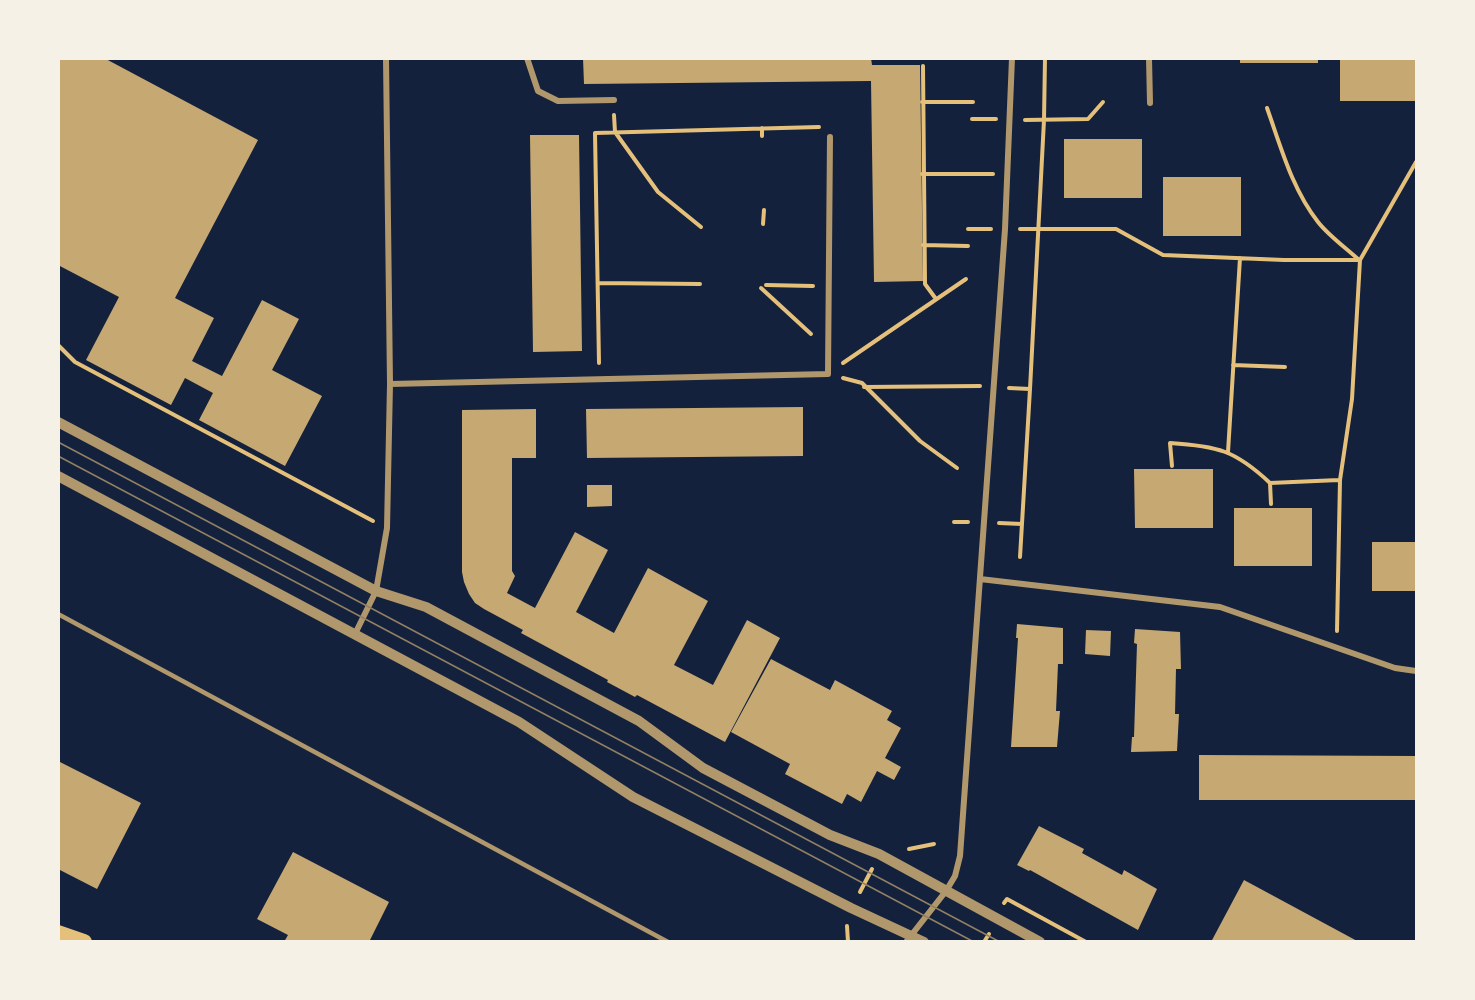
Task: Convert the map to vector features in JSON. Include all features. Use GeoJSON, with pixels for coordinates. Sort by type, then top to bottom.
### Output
{"type":"FeatureCollection","features":[{"type":"Feature","properties":{"kind":"highway"},"geometry":{"type":"LineString","coordinates":[[58,933],[84,942]]}},
{"type":"Feature","properties":{"kind":"street"},"geometry":{"type":"LineString","coordinates":[[355,634],[376,591],[387,528],[390,384],[386,58]]}},
{"type":"Feature","properties":{"kind":"street"},"geometry":{"type":"LineString","coordinates":[[527,58],[538,91],[558,101],[614,100]]}},
{"type":"Feature","properties":{"kind":"street"},"geometry":{"type":"LineString","coordinates":[[908,938],[946,891],[955,876],[960,856],[1005,229],[1012,58]]}},
{"type":"Feature","properties":{"kind":"street"},"geometry":{"type":"LineString","coordinates":[[1149,58],[1149,103]]}},
{"type":"Feature","properties":{"kind":"street"},"geometry":{"type":"LineString","coordinates":[[390,384],[828,374],[830,137]]}},
{"type":"Feature","properties":{"kind":"street"},"geometry":{"type":"LineString","coordinates":[[58,422],[376,591],[426,608],[639,721],[703,768],[830,835],[879,854],[1040,942]]}},
{"type":"Feature","properties":{"kind":"street"},"geometry":{"type":"LineString","coordinates":[[58,476],[519,722],[633,797],[908,938],[924,942]]}},
{"type":"Feature","properties":{"kind":"street"},"geometry":{"type":"LineString","coordinates":[[980,579],[1220,607],[1395,668],[1416,671]]}},
{"type":"Feature","properties":{"kind":"lane"},"geometry":{"type":"LineString","coordinates":[[58,614],[668,942]]}},
{"type":"Feature","properties":{"kind":"path"},"geometry":{"type":"LineString","coordinates":[[1030,389],[1044,120],[1045,58]]}},
{"type":"Feature","properties":{"kind":"path"},"geometry":{"type":"LineString","coordinates":[[923,66],[925,284],[936,299]]}},
{"type":"Feature","properties":{"kind":"path"},"geometry":{"type":"LineString","coordinates":[[922,102],[973,102]]}},
{"type":"Feature","properties":{"kind":"path"},"geometry":{"type":"LineString","coordinates":[[972,118],[1009,120],[1088,118],[1103,102]]}},
{"type":"Feature","properties":{"kind":"path"},"geometry":{"type":"LineString","coordinates":[[1267,108],[1304,202],[1320,224],[1360,260]]}},
{"type":"Feature","properties":{"kind":"path"},"geometry":{"type":"LineString","coordinates":[[599,378],[595,133],[830,127],[830,137]]}},
{"type":"Feature","properties":{"kind":"path"},"geometry":{"type":"LineString","coordinates":[[762,128],[762,136]]}},
{"type":"Feature","properties":{"kind":"path"},"geometry":{"type":"LineString","coordinates":[[615,132],[658,192],[701,227]]}},
{"type":"Feature","properties":{"kind":"path"},"geometry":{"type":"LineString","coordinates":[[1337,649],[1340,480],[1352,399],[1360,260],[1416,162]]}},
{"type":"Feature","properties":{"kind":"path"},"geometry":{"type":"LineString","coordinates":[[923,174],[1007,174]]}},
{"type":"Feature","properties":{"kind":"path"},"geometry":{"type":"LineString","coordinates":[[763,224],[764,210]]}},
{"type":"Feature","properties":{"kind":"path"},"geometry":{"type":"LineString","coordinates":[[968,229],[1116,229],[1163,255],[1360,260]]}},
{"type":"Feature","properties":{"kind":"path"},"geometry":{"type":"LineString","coordinates":[[924,245],[968,246]]}},
{"type":"Feature","properties":{"kind":"path"},"geometry":{"type":"LineString","coordinates":[[1228,452],[1240,258]]}},
{"type":"Feature","properties":{"kind":"path"},"geometry":{"type":"LineString","coordinates":[[828,374],[966,279]]}},
{"type":"Feature","properties":{"kind":"path"},"geometry":{"type":"LineString","coordinates":[[598,283],[700,284]]}},
{"type":"Feature","properties":{"kind":"path"},"geometry":{"type":"LineString","coordinates":[[766,285],[829,286]]}},
{"type":"Feature","properties":{"kind":"path"},"geometry":{"type":"LineString","coordinates":[[761,288],[828,350]]}},
{"type":"Feature","properties":{"kind":"path"},"geometry":{"type":"LineString","coordinates":[[58,345],[75,362],[387,528]]}},
{"type":"Feature","properties":{"kind":"path"},"geometry":{"type":"LineString","coordinates":[[1233,365],[1285,367]]}},
{"type":"Feature","properties":{"kind":"path"},"geometry":{"type":"LineString","coordinates":[[828,374],[862,383],[920,441],[957,468]]}},
{"type":"Feature","properties":{"kind":"path"},"geometry":{"type":"LineString","coordinates":[[1172,466],[1170,443],[1204,446],[1228,452],[1255,468],[1270,483],[1271,504]]}},
{"type":"Feature","properties":{"kind":"path"},"geometry":{"type":"LineString","coordinates":[[1270,483],[1340,480]]}},
{"type":"Feature","properties":{"kind":"building"},"geometry":{"type":"Polygon","coordinates":[[[58,58],[104,58],[258,140],[175,298],[214,318],[192,361],[222,376],[262,300],[299,319],[272,370],[322,396],[285,466],[199,420],[213,393],[185,378],[171,405],[86,360],[119,297],[58,265],[58,58]]]}},
{"type":"Feature","properties":{"kind":"building"},"geometry":{"type":"Polygon","coordinates":[[[583,58],[871,58],[872,65],[920,65],[923,281],[874,282],[871,81],[584,84],[583,58]]]}},
{"type":"Feature","properties":{"kind":"building"},"geometry":{"type":"Polygon","coordinates":[[[1240,58],[1318,58],[1318,63],[1240,63],[1240,58]]]}},
{"type":"Feature","properties":{"kind":"building"},"geometry":{"type":"Polygon","coordinates":[[[1340,58],[1416,58],[1416,101],[1340,101],[1340,58]]]}},
{"type":"Feature","properties":{"kind":"building"},"geometry":{"type":"Polygon","coordinates":[[[530,135],[579,135],[582,351],[533,352],[530,135]]]}},
{"type":"Feature","properties":{"kind":"building"},"geometry":{"type":"Polygon","coordinates":[[[1064,139],[1142,139],[1142,198],[1064,198],[1064,139]]]}},
{"type":"Feature","properties":{"kind":"building"},"geometry":{"type":"Polygon","coordinates":[[[1163,177],[1241,177],[1241,236],[1163,236],[1163,177]]]}},
{"type":"Feature","properties":{"kind":"building"},"geometry":{"type":"Polygon","coordinates":[[[803,407],[803,456],[587,458],[586,409],[803,407]]]}},
{"type":"Feature","properties":{"kind":"building"},"geometry":{"type":"Polygon","coordinates":[[[536,409],[536,458],[512,458],[512,571],[515,576],[507,593],[535,608],[575,532],[608,550],[576,612],[614,633],[648,568],[708,601],[674,665],[713,685],[747,620],[780,638],[725,742],[637,695],[635,697],[521,633],[523,630],[475,603],[469,594],[462,572],[462,410],[536,409]]]}},
{"type":"Feature","properties":{"kind":"building"},"geometry":{"type":"Polygon","coordinates":[[[1134,469],[1213,469],[1213,528],[1135,528],[1134,469]]]}},
{"type":"Feature","properties":{"kind":"building"},"geometry":{"type":"Polygon","coordinates":[[[587,485],[612,485],[612,506],[587,507],[587,485]]]}},
{"type":"Feature","properties":{"kind":"building"},"geometry":{"type":"Polygon","coordinates":[[[1234,508],[1312,508],[1312,566],[1234,566],[1234,508]]]}},
{"type":"Feature","properties":{"kind":"building"},"geometry":{"type":"Polygon","coordinates":[[[1372,542],[1416,542],[1416,591],[1372,591],[1372,542]]]}},
{"type":"Feature","properties":{"kind":"building"},"geometry":{"type":"Polygon","coordinates":[[[1017,624],[1063,628],[1063,664],[1058,664],[1056,711],[1060,711],[1057,747],[1011,747],[1017,624]]]}},
{"type":"Feature","properties":{"kind":"building"},"geometry":{"type":"Polygon","coordinates":[[[1135,629],[1180,632],[1181,669],[1176,669],[1175,714],[1179,714],[1177,751],[1131,752],[1132,737],[1134,737],[1137,644],[1134,643],[1135,629]]]}},
{"type":"Feature","properties":{"kind":"building"},"geometry":{"type":"Polygon","coordinates":[[[1086,630],[1111,631],[1110,656],[1085,654],[1086,630]]]}},
{"type":"Feature","properties":{"kind":"building"},"geometry":{"type":"Polygon","coordinates":[[[771,659],[830,690],[835,680],[892,711],[887,720],[901,728],[885,758],[901,767],[894,780],[877,771],[861,802],[847,794],[842,804],[785,774],[790,764],[731,732],[771,659]]]}},
{"type":"Feature","properties":{"kind":"building"},"geometry":{"type":"Polygon","coordinates":[[[1199,755],[1416,756],[1416,800],[1199,800],[1199,755]]]}},
{"type":"Feature","properties":{"kind":"building"},"geometry":{"type":"Polygon","coordinates":[[[58,761],[141,803],[97,889],[58,869],[58,761]]]}},
{"type":"Feature","properties":{"kind":"building"},"geometry":{"type":"Polygon","coordinates":[[[1039,826],[1084,849],[1082,853],[1122,875],[1124,870],[1157,889],[1138,930],[1017,865],[1039,826]]]}},
{"type":"Feature","properties":{"kind":"building"},"geometry":{"type":"Polygon","coordinates":[[[293,852],[389,902],[369,942],[284,942],[288,935],[257,919],[293,852]]]}},
{"type":"Feature","properties":{"kind":"building"},"geometry":{"type":"Polygon","coordinates":[[[1244,880],[1359,942],[1211,942],[1244,880]]]}},
{"type":"Feature","properties":{"kind":"tram line"},"geometry":{"type":"LineString","coordinates":[[58,442],[1000,942]]}},
{"type":"Feature","properties":{"kind":"tram line"},"geometry":{"type":"LineString","coordinates":[[58,456],[974,942]]}}]}
